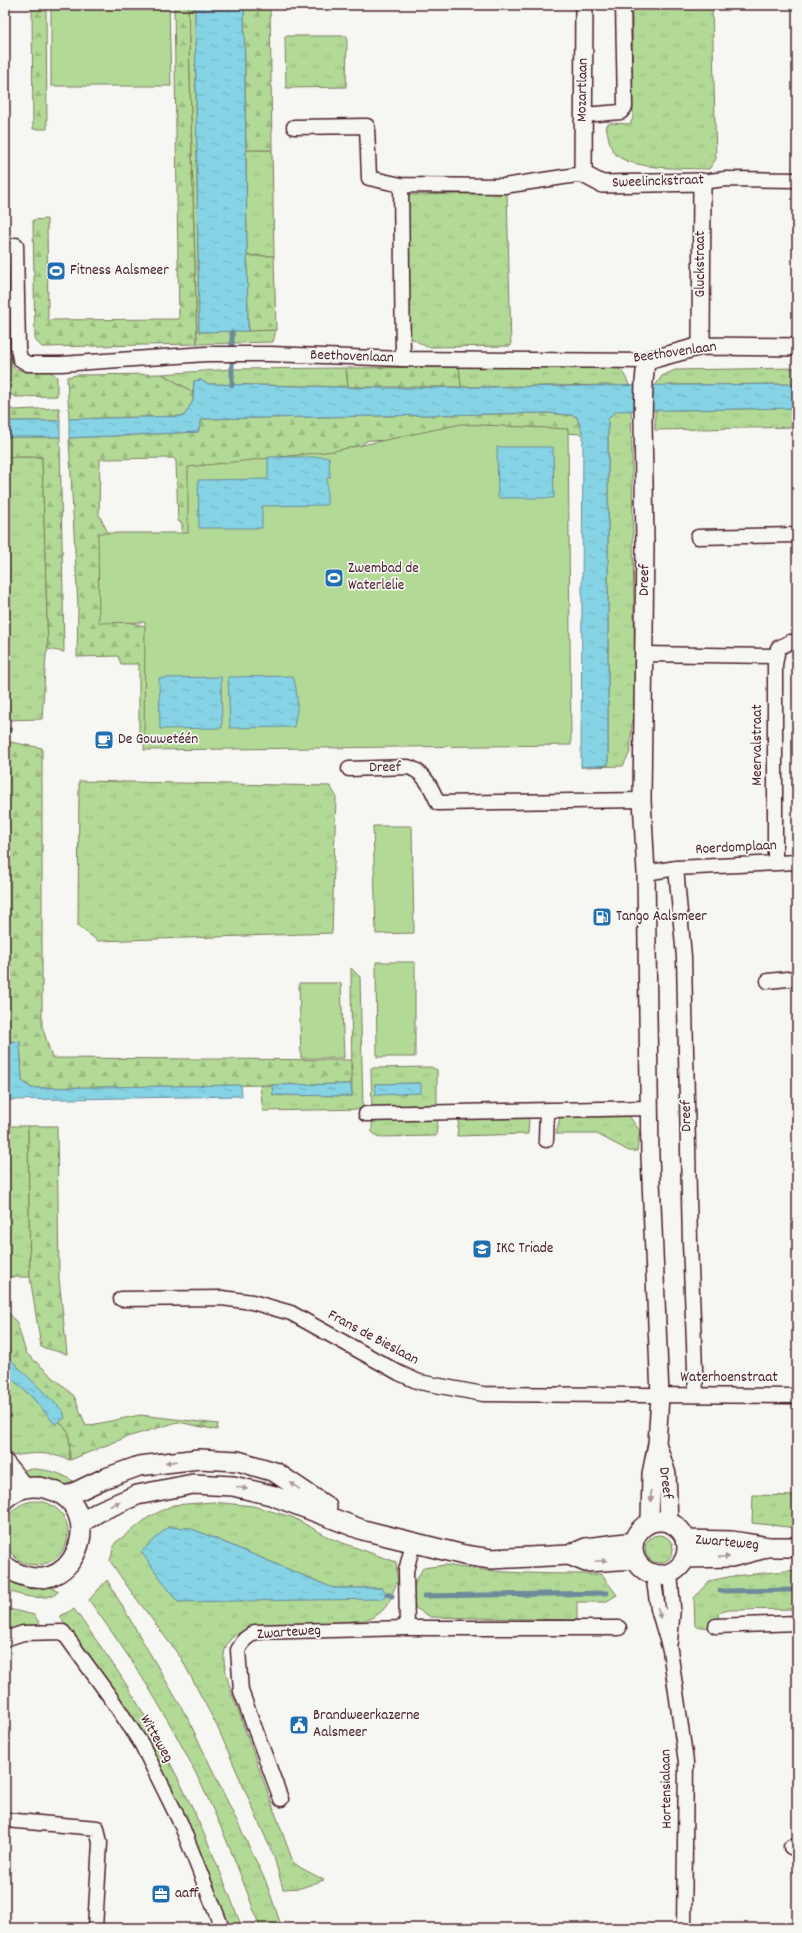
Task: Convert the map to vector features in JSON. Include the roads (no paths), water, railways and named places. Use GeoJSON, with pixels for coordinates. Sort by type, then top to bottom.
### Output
{"type":"FeatureCollection","features":[{"type":"Feature","properties":{"kind":"main road"},"geometry":{"type":"LineString","coordinates":[[64,1497],[103,1479],[139,1466],[199,1458],[238,1461],[275,1472],[363,1530]]}},
{"type":"Feature","properties":{"kind":"main road"},"geometry":{"type":"LineString","coordinates":[[5,1464],[24,1488]]}},
{"type":"Feature","properties":{"kind":"main road"},"geometry":{"type":"LineString","coordinates":[[81,1523],[100,1511],[137,1495],[193,1484],[233,1486],[271,1495],[363,1530],[464,1555],[491,1559],[569,1555],[586,1548],[634,1550]]}},
{"type":"Feature","properties":{"kind":"main road"},"geometry":{"type":"LineString","coordinates":[[5,1566],[16,1573],[29,1578],[43,1578],[60,1572],[68,1566],[76,1555],[81,1542],[81,1523],[75,1508],[64,1497],[52,1489],[38,1486],[24,1488],[6,1497]]}},
{"type":"Feature","properties":{"kind":"main road"},"geometry":{"type":"LineString","coordinates":[[659,1523],[677,1528],[685,1549],[679,1567],[662,1574],[644,1570],[634,1550],[641,1529],[659,1523]]}},
{"type":"Feature","properties":{"kind":"main road","name":"Zwarteweg"},"geometry":{"type":"LineString","coordinates":[[685,1549],[731,1557],[769,1548],[797,1547]]}},
{"type":"Feature","properties":{"kind":"street","name":"Mozartlaan"},"geometry":{"type":"LineString","coordinates":[[583,174],[584,5]]}},
{"type":"Feature","properties":{"kind":"street"},"geometry":{"type":"LineString","coordinates":[[583,115],[620,112],[625,107],[623,5]]}},
{"type":"Feature","properties":{"kind":"street"},"geometry":{"type":"LineString","coordinates":[[294,127],[367,126],[369,178],[401,185],[504,186],[583,174]]}},
{"type":"Feature","properties":{"kind":"street","name":"Sweelinckstraat"},"geometry":{"type":"LineString","coordinates":[[583,174],[602,184],[702,182],[725,179],[797,180]]}},
{"type":"Feature","properties":{"kind":"street","name":"Gluckstraat"},"geometry":{"type":"LineString","coordinates":[[701,346],[702,182]]}},
{"type":"Feature","properties":{"kind":"street"},"geometry":{"type":"LineString","coordinates":[[401,185],[403,358]]}},
{"type":"Feature","properties":{"kind":"street","name":"Beethovenlaan"},"geometry":{"type":"LineString","coordinates":[[16,246],[18,348],[20,359],[28,364],[61,364],[206,354],[270,354],[403,358],[646,360],[701,346],[797,347]]}},
{"type":"Feature","properties":{"kind":"street","name":"Dreef"},"geometry":{"type":"LineString","coordinates":[[646,360],[644,382],[645,529],[642,800],[646,873],[650,1156],[660,1396],[658,1444],[667,1474],[659,1523]]}},
{"type":"Feature","properties":{"kind":"street"},"geometry":{"type":"LineString","coordinates":[[698,537],[797,535]]}},
{"type":"Feature","properties":{"kind":"street"},"geometry":{"type":"LineString","coordinates":[[644,654],[776,656],[778,648],[790,642],[797,642]]}},
{"type":"Feature","properties":{"kind":"street","name":"Meervalstraat"},"geometry":{"type":"LineString","coordinates":[[775,862],[776,656]]}},
{"type":"Feature","properties":{"kind":"street","name":"Dreef"},"geometry":{"type":"LineString","coordinates":[[349,769],[408,767],[414,769],[420,772],[438,803],[642,800]]}},
{"type":"Feature","properties":{"kind":"street","name":"Roerdomplaan"},"geometry":{"type":"LineString","coordinates":[[676,868],[797,862]]}},
{"type":"Feature","properties":{"kind":"street"},"geometry":{"type":"LineString","coordinates":[[646,873],[676,868]]}},
{"type":"Feature","properties":{"kind":"street","name":"Dreef"},"geometry":{"type":"LineString","coordinates":[[676,868],[684,957],[690,1243],[696,1394]]}},
{"type":"Feature","properties":{"kind":"street"},"geometry":{"type":"LineString","coordinates":[[768,981],[797,978]]}},
{"type":"Feature","properties":{"kind":"street"},"geometry":{"type":"LineString","coordinates":[[366,1114],[650,1108]]}},
{"type":"Feature","properties":{"kind":"street"},"geometry":{"type":"LineString","coordinates":[[546,1140],[547,1110]]}},
{"type":"Feature","properties":{"kind":"street","name":"Frans de Bieslaan"},"geometry":{"type":"LineString","coordinates":[[121,1299],[222,1298],[252,1302],[291,1313],[399,1373],[419,1382],[444,1388],[498,1394],[660,1396]]}},
{"type":"Feature","properties":{"kind":"street","name":"Waterhoenstraat"},"geometry":{"type":"LineString","coordinates":[[660,1396],[696,1394],[797,1396]]}},
{"type":"Feature","properties":{"kind":"street"},"geometry":{"type":"LineString","coordinates":[[407,1628],[406,1571],[413,1543]]}},
{"type":"Feature","properties":{"kind":"street","name":"Hortensialaan"},"geometry":{"type":"LineString","coordinates":[[662,1574],[673,1607],[670,1650],[686,1762],[684,1928]]}},
{"type":"Feature","properties":{"kind":"street"},"geometry":{"type":"LineString","coordinates":[[716,1626],[797,1623]]}},
{"type":"Feature","properties":{"kind":"street","name":"Zwarteweg"},"geometry":{"type":"LineString","coordinates":[[281,1798],[241,1691],[238,1650],[245,1638],[255,1632],[407,1628],[619,1628]]}},
{"type":"Feature","properties":{"kind":"street","name":"Witteweg"},"geometry":{"type":"LineString","coordinates":[[5,1639],[23,1633],[63,1632],[113,1701],[142,1745],[181,1824],[222,1928]]}},
{"type":"Feature","properties":{"kind":"street"},"geometry":{"type":"LineString","coordinates":[[5,1820],[97,1828],[100,1843],[95,1928]]}},
{"type":"Feature","properties":{"kind":"water"},"geometry":{"type":"Polygon","coordinates":[[[195,5],[244,5],[248,331],[199,332],[195,5]]]}},
{"type":"Feature","properties":{"kind":"water"},"geometry":{"type":"Polygon","coordinates":[[[201,380],[208,384],[383,388],[797,384],[797,408],[616,411],[608,419],[608,765],[581,767],[583,434],[577,417],[547,413],[202,419],[198,432],[69,438],[69,419],[184,416],[193,401],[194,381],[201,380]]]}},
{"type":"Feature","properties":{"kind":"water"},"geometry":{"type":"Polygon","coordinates":[[[5,421],[60,421],[60,437],[5,437],[5,421]]]}},
{"type":"Feature","properties":{"kind":"water"},"geometry":{"type":"Polygon","coordinates":[[[497,447],[553,447],[554,498],[498,498],[497,447]]]}},
{"type":"Feature","properties":{"kind":"water"},"geometry":{"type":"Polygon","coordinates":[[[268,457],[329,457],[330,477],[327,478],[327,505],[262,506],[262,528],[199,528],[198,480],[268,479],[268,457]]]}},
{"type":"Feature","properties":{"kind":"water"},"geometry":{"type":"Polygon","coordinates":[[[293,676],[297,702],[294,727],[230,728],[228,677],[293,676]]]}},
{"type":"Feature","properties":{"kind":"water"},"geometry":{"type":"Polygon","coordinates":[[[221,677],[222,728],[160,729],[159,678],[221,677]]]}},
{"type":"Feature","properties":{"kind":"water"},"geometry":{"type":"Polygon","coordinates":[[[10,1041],[20,1042],[22,1081],[31,1088],[241,1085],[242,1096],[10,1100],[10,1041]]]}},
{"type":"Feature","properties":{"kind":"water"},"geometry":{"type":"Polygon","coordinates":[[[421,1083],[421,1093],[376,1095],[375,1084],[421,1083]]]}},
{"type":"Feature","properties":{"kind":"water"},"geometry":{"type":"Polygon","coordinates":[[[351,1084],[352,1096],[273,1095],[272,1085],[351,1084]]]}},
{"type":"Feature","properties":{"kind":"water"},"geometry":{"type":"Polygon","coordinates":[[[5,1354],[63,1411],[65,1418],[55,1424],[31,1396],[5,1373],[5,1354]]]}},
{"type":"Feature","properties":{"kind":"water"},"geometry":{"type":"Polygon","coordinates":[[[168,1527],[190,1528],[333,1588],[382,1588],[387,1594],[382,1599],[178,1602],[141,1552],[168,1527]]]}},
{"type":"Feature","properties":{"kind":"waterway"},"geometry":{"type":"LineString","coordinates":[[232,332],[232,385]]}},
{"type":"Feature","properties":{"kind":"waterway"},"geometry":{"type":"LineString","coordinates":[[5,730],[10,730]]}},
{"type":"Feature","properties":{"kind":"waterway"},"geometry":{"type":"LineString","coordinates":[[720,1591],[797,1590]]}},
{"type":"Feature","properties":{"kind":"waterway"},"geometry":{"type":"LineString","coordinates":[[424,1596],[607,1593]]}},
{"type":"Feature","properties":{"kind":"waterway"},"geometry":{"type":"LineString","coordinates":[[387,1594],[392,1596]]}},
{"type":"Feature","properties":{"kind":"place","name":"Fitness Aalsmeer"},"geometry":{"type":"Point","coordinates":[56,271]}},
{"type":"Feature","properties":{"kind":"place","name":"Zwembad de Waterlelie"},"geometry":{"type":"Point","coordinates":[334,578]}},
{"type":"Feature","properties":{"kind":"place","name":"De Gouwetéén"},"geometry":{"type":"Point","coordinates":[104,740]}},
{"type":"Feature","properties":{"kind":"place","name":"Tango Aalsmeer"},"geometry":{"type":"Point","coordinates":[602,917]}},
{"type":"Feature","properties":{"kind":"place","name":"IKC Triade"},"geometry":{"type":"Point","coordinates":[482,1249]}},
{"type":"Feature","properties":{"kind":"place","name":"Brandweerkazerne Aalsmeer"},"geometry":{"type":"Point","coordinates":[299,1725]}},
{"type":"Feature","properties":{"kind":"place","name":"aaff"},"geometry":{"type":"Point","coordinates":[161,1894]}}]}
